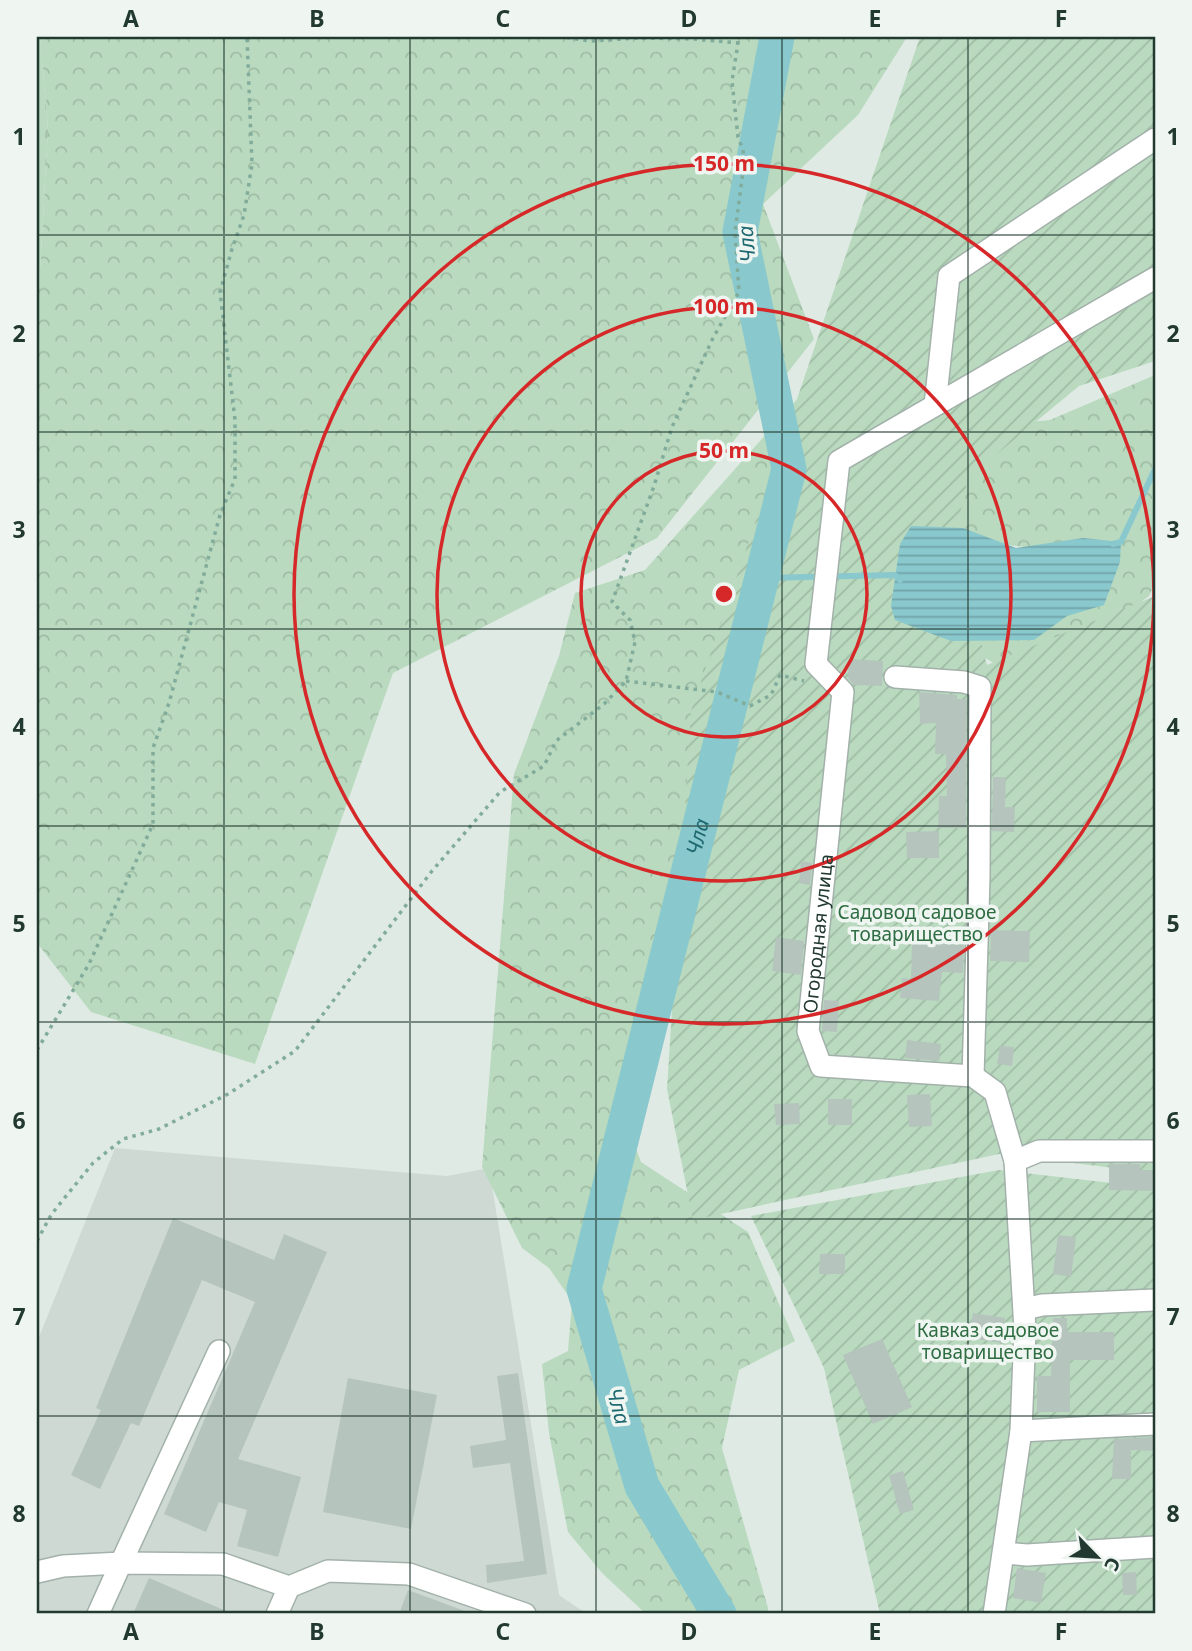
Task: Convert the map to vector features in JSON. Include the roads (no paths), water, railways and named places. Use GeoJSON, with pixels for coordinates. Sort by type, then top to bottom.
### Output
{"type":"FeatureCollection","features":[{"type":"Feature","properties":{"kind":"street"},"geometry":{"type":"LineString","coordinates":[[935,405],[949,276],[1155,139]]}},
{"type":"Feature","properties":{"kind":"street"},"geometry":{"type":"LineString","coordinates":[[935,405],[1155,278]]}},
{"type":"Feature","properties":{"kind":"street","name":"Огородная улица"},"geometry":{"type":"LineString","coordinates":[[935,405],[839,460],[816,664],[843,692],[808,1031],[821,1066],[973,1076]]}},
{"type":"Feature","properties":{"kind":"street"},"geometry":{"type":"LineString","coordinates":[[895,677],[964,682],[981,687],[973,1076],[995,1092],[1015,1161],[1024,1309],[1021,1431],[994,1614]]}},
{"type":"Feature","properties":{"kind":"street"},"geometry":{"type":"LineString","coordinates":[[1015,1161],[1040,1151],[1155,1151]]}},
{"type":"Feature","properties":{"kind":"street"},"geometry":{"type":"LineString","coordinates":[[1024,1309],[1042,1305],[1155,1300]]}},
{"type":"Feature","properties":{"kind":"street"},"geometry":{"type":"LineString","coordinates":[[98,1614],[219,1351]]}},
{"type":"Feature","properties":{"kind":"street"},"geometry":{"type":"LineString","coordinates":[[1021,1431],[1155,1424]]}},
{"type":"Feature","properties":{"kind":"street"},"geometry":{"type":"LineString","coordinates":[[1005,1553],[1027,1555],[1155,1547]]}},
{"type":"Feature","properties":{"kind":"street"},"geometry":{"type":"LineString","coordinates":[[37,1572],[63,1566],[121,1563],[223,1564],[289,1587],[328,1571],[409,1574],[525,1614]]}},
{"type":"Feature","properties":{"kind":"street"},"geometry":{"type":"LineString","coordinates":[[276,1614],[289,1587]]}},
{"type":"Feature","properties":{"kind":"water"},"geometry":{"type":"Polygon","coordinates":[[[911,526],[963,528],[1016,548],[1083,538],[1121,542],[1120,562],[1104,605],[1067,616],[1034,640],[951,641],[895,620],[891,606],[900,544],[911,526]]]}},
{"type":"Feature","properties":{"kind":"waterway","name":"Чла"},"geometry":{"type":"LineString","coordinates":[[719,1614],[642,1486],[584,1289],[789,469],[740,232],[777,37]]}},
{"type":"Feature","properties":{"kind":"waterway"},"geometry":{"type":"LineString","coordinates":[[1113,544],[1121,542],[1155,469]]}},
{"type":"Feature","properties":{"kind":"waterway"},"geometry":{"type":"LineString","coordinates":[[762,578],[895,575],[900,580]]}},
{"type":"Feature","properties":{"kind":"park label","name":"Садовод садовое товарищество"},"geometry":{"type":"Point","coordinates":[917,923]}},
{"type":"Feature","properties":{"kind":"park label","name":"Кавказ садовое товарищество"},"geometry":{"type":"Point","coordinates":[988,1341]}}]}
